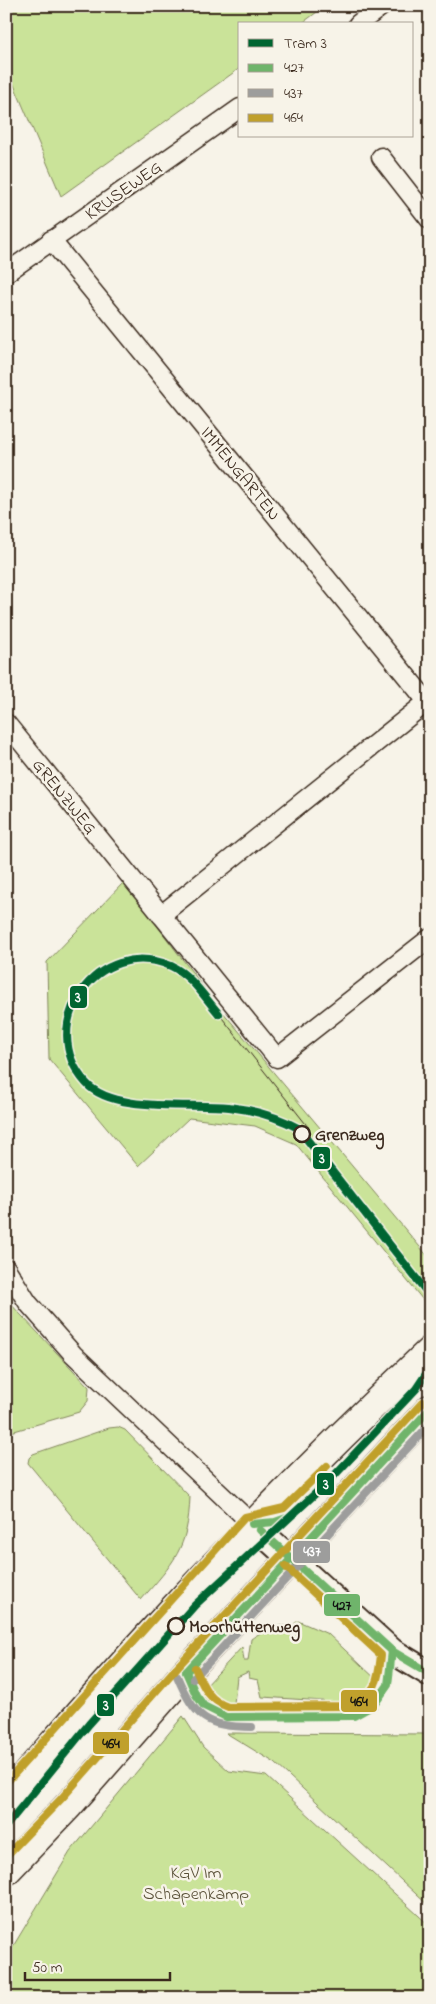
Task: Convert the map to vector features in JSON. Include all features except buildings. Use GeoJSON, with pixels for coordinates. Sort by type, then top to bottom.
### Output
{"type":"FeatureCollection","features":[{"type":"Feature","properties":{"kind":"main road"},"geometry":{"type":"LineString","coordinates":[[6,1799],[48,1749],[252,1524],[331,1444],[430,1351]]}},
{"type":"Feature","properties":{"kind":"main road"},"geometry":{"type":"LineString","coordinates":[[6,1871],[69,1806],[186,1672],[430,1409]]}},
{"type":"Feature","properties":{"kind":"main road"},"geometry":{"type":"LineString","coordinates":[[252,1524],[392,1651],[430,1674]]}},
{"type":"Feature","properties":{"kind":"street"},"geometry":{"type":"LineString","coordinates":[[361,22],[382,6]]}},
{"type":"Feature","properties":{"kind":"street","name":"KRUSEWEG"},"geometry":{"type":"LineString","coordinates":[[6,273],[238,109]]}},
{"type":"Feature","properties":{"kind":"street"},"geometry":{"type":"LineString","coordinates":[[382,157],[430,220]]}},
{"type":"Feature","properties":{"kind":"street","name":"IMMENGARTEN"},"geometry":{"type":"LineString","coordinates":[[51,240],[429,704]]}},
{"type":"Feature","properties":{"kind":"street"},"geometry":{"type":"LineString","coordinates":[[161,915],[429,704]]}},
{"type":"Feature","properties":{"kind":"street","name":"GRENZWEG"},"geometry":{"type":"LineString","coordinates":[[6,724],[277,1058],[430,938]]}},
{"type":"Feature","properties":{"kind":"street"},"geometry":{"type":"LineString","coordinates":[[6,1268],[28,1303],[73,1354],[252,1524]]}},
{"type":"Feature","properties":{"kind":"green space"},"geometry":{"type":"Polygon","coordinates":[[[6,6],[325,6],[304,22],[238,22],[238,69],[61,196],[6,66],[6,6]]]}},
{"type":"Feature","properties":{"kind":"green space"},"geometry":{"type":"Polygon","coordinates":[[[124,882],[217,1005],[430,1259],[430,1314],[427,1305],[296,1144],[255,1126],[189,1118],[138,1166],[49,1059],[47,962],[124,882]]]}},
{"type":"Feature","properties":{"kind":"green space"},"geometry":{"type":"Polygon","coordinates":[[[6,1299],[89,1387],[88,1401],[79,1412],[11,1432],[6,1423],[6,1299]]]}},
{"type":"Feature","properties":{"kind":"green space"},"geometry":{"type":"Polygon","coordinates":[[[118,1427],[125,1430],[190,1497],[186,1530],[177,1554],[141,1600],[28,1463],[29,1458],[33,1454],[109,1428],[118,1427]]]}},
{"type":"Feature","properties":{"kind":"green space"},"geometry":{"type":"Polygon","coordinates":[[[298,1621],[328,1634],[378,1681],[368,1692],[355,1699],[325,1705],[324,1701],[262,1697],[258,1680],[249,1678],[248,1672],[237,1677],[234,1703],[216,1708],[208,1702],[203,1694],[205,1687],[242,1647],[244,1661],[248,1661],[251,1639],[279,1626],[295,1629],[297,1627],[294,1624],[298,1621]]]}},
{"type":"Feature","properties":{"kind":"green space","name":"KGV Im Schapenkamp"},"geometry":{"type":"Polygon","coordinates":[[[183,1716],[203,1747],[229,1771],[266,1776],[430,1926],[430,1998],[6,1998],[6,1958],[70,1852],[183,1716]]]}},
{"type":"Feature","properties":{"kind":"green space"},"geometry":{"type":"Polygon","coordinates":[[[226,1733],[430,1734],[430,1907],[275,1763],[226,1733]]]}},
{"type":"Feature","properties":{"kind":"tram line","name":"3"},"geometry":{"type":"LineString","coordinates":[[219,1014],[191,981],[171,966],[144,960],[120,963],[98,974],[82,991],[71,1012],[67,1036],[72,1060],[86,1083],[98,1092],[114,1099],[153,1105],[238,1108],[273,1117],[298,1128],[430,1296]]}},
{"type":"Feature","properties":{"kind":"tram line"},"geometry":{"type":"LineString","coordinates":[[219,1014],[309,1128]]}},
{"type":"Feature","properties":{"kind":"tram line","name":"3"},"geometry":{"type":"LineString","coordinates":[[6,1826],[89,1724],[195,1605],[330,1480],[416,1389],[430,1368]]}},
{"type":"Feature","properties":{"kind":"transit line","name":"464"},"geometry":{"type":"LineString","coordinates":[[6,1856],[62,1798],[179,1665],[423,1402]]}},
{"type":"Feature","properties":{"kind":"transit line","name":"427"},"geometry":{"type":"LineString","coordinates":[[186,1672],[430,1409]]}},
{"type":"Feature","properties":{"kind":"transit line","name":"437"},"geometry":{"type":"LineString","coordinates":[[193,1679],[430,1424]]}},
{"type":"Feature","properties":{"kind":"transit line","name":"464"},"geometry":{"type":"LineString","coordinates":[[6,1783],[245,1517],[284,1508],[327,1466]]}},
{"type":"Feature","properties":{"kind":"transit line","name":"427"},"geometry":{"type":"LineString","coordinates":[[252,1524],[275,1522],[289,1517],[334,1474]]}},
{"type":"Feature","properties":{"kind":"transit line","name":"427"},"geometry":{"type":"LineString","coordinates":[[260,1530],[392,1651],[429,1673]]}},
{"type":"Feature","properties":{"kind":"transit line","name":"464"},"geometry":{"type":"LineString","coordinates":[[195,1668],[207,1692],[221,1704],[228,1707],[351,1706],[371,1691],[379,1672],[381,1655],[285,1566]]}},
{"type":"Feature","properties":{"kind":"transit line","name":"427"},"geometry":{"type":"LineString","coordinates":[[186,1672],[196,1695],[204,1706],[226,1717],[354,1716],[374,1705],[388,1685],[392,1651]]}},
{"type":"Feature","properties":{"kind":"transit line","name":"437"},"geometry":{"type":"LineString","coordinates":[[177,1676],[190,1702],[204,1717],[223,1725],[252,1727]]}},
{"type":"Feature","properties":{"kind":"place","name":"Grenzweg"},"geometry":{"type":"Point","coordinates":[302,1134]}},
{"type":"Feature","properties":{"kind":"place","name":"Moorhüttenweg"},"geometry":{"type":"Point","coordinates":[176,1626]}}]}
